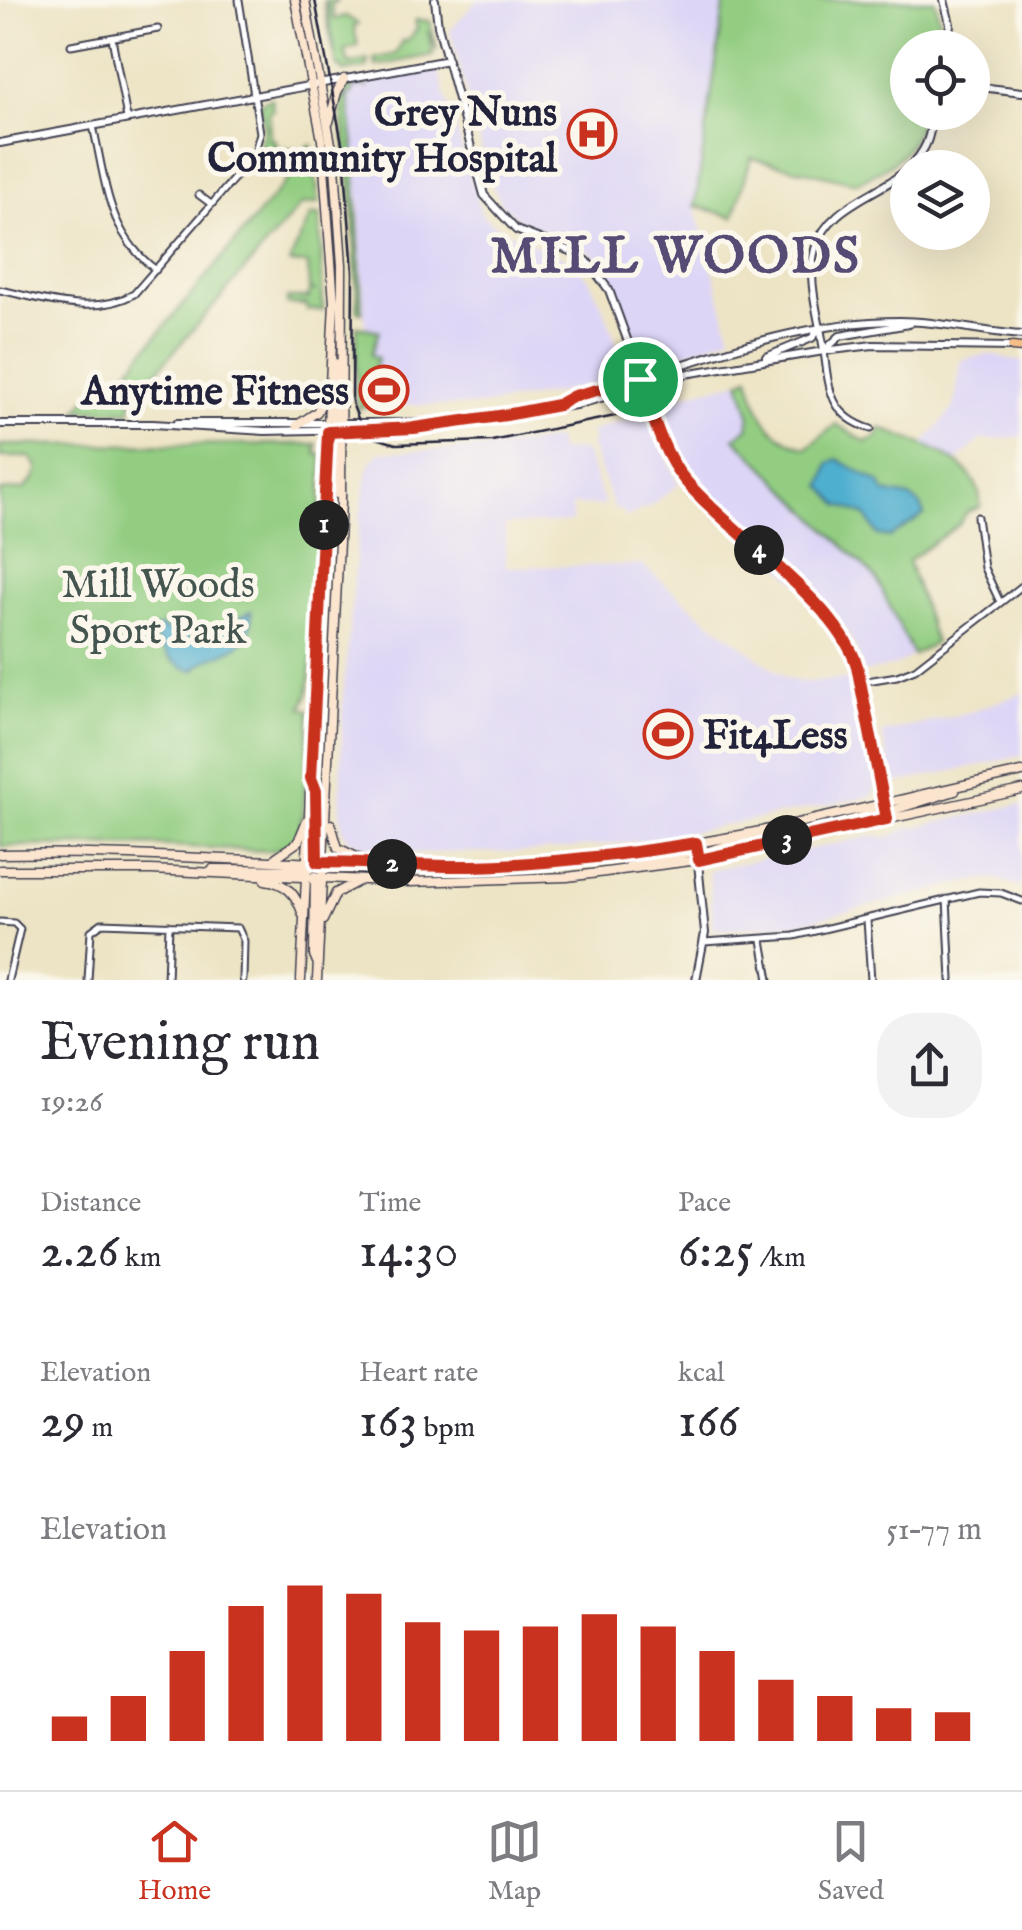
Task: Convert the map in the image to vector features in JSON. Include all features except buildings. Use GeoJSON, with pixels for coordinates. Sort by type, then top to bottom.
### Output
{"type":"FeatureCollection","features":[{"type":"Feature","properties":{"kind":"main road"},"geometry":{"type":"LineString","coordinates":[[295,0],[329,122],[340,209],[336,428],[310,811],[321,924],[317,980]]}},
{"type":"Feature","properties":{"kind":"main road"},"geometry":{"type":"LineString","coordinates":[[305,0],[318,84],[332,247],[330,382],[336,428]]}},
{"type":"Feature","properties":{"kind":"main road"},"geometry":{"type":"LineString","coordinates":[[329,122],[344,79]]}},
{"type":"Feature","properties":{"kind":"main road"},"geometry":{"type":"LineString","coordinates":[[301,980],[304,921],[328,799],[339,551],[336,360],[332,350]]}},
{"type":"Feature","properties":{"kind":"main road"},"geometry":{"type":"LineString","coordinates":[[296,424],[317,412],[330,382]]}},
{"type":"Feature","properties":{"kind":"main road"},"geometry":{"type":"LineString","coordinates":[[199,872],[234,868],[405,870],[578,860],[696,843],[1022,772]]}},
{"type":"Feature","properties":{"kind":"main road"},"geometry":{"type":"LineString","coordinates":[[311,778],[316,791],[314,954],[318,966]]}},
{"type":"Feature","properties":{"kind":"main road"},"geometry":{"type":"LineString","coordinates":[[887,819],[894,810],[970,784]]}},
{"type":"Feature","properties":{"kind":"main road"},"geometry":{"type":"LineString","coordinates":[[266,858],[363,880],[490,882],[606,873],[699,860],[1022,787]]}},
{"type":"Feature","properties":{"kind":"main road"},"geometry":{"type":"LineString","coordinates":[[328,799],[338,848],[370,863]]}},
{"type":"Feature","properties":{"kind":"main road"},"geometry":{"type":"LineString","coordinates":[[804,836],[878,812],[886,802]]}},
{"type":"Feature","properties":{"kind":"main road"},"geometry":{"type":"LineString","coordinates":[[0,854],[266,858],[279,856],[298,842],[310,811]]}},
{"type":"Feature","properties":{"kind":"main road"},"geometry":{"type":"LineString","coordinates":[[699,860],[705,852],[804,820]]}},
{"type":"Feature","properties":{"kind":"main road"},"geometry":{"type":"LineString","coordinates":[[606,873],[691,852],[696,843]]}},
{"type":"Feature","properties":{"kind":"main road"},"geometry":{"type":"LineString","coordinates":[[0,870],[241,874],[370,863],[468,866]]}},
{"type":"Feature","properties":{"kind":"main road"},"geometry":{"type":"LineString","coordinates":[[241,874],[288,887],[304,921]]}},
{"type":"Feature","properties":{"kind":"main road"},"geometry":{"type":"LineString","coordinates":[[321,924],[336,894],[363,880]]}},
{"type":"Feature","properties":{"kind":"street"},"geometry":{"type":"LineString","coordinates":[[0,290],[98,307],[113,305],[134,294],[247,163],[260,133],[239,0]]}},
{"type":"Feature","properties":{"kind":"street"},"geometry":{"type":"LineString","coordinates":[[435,0],[484,195],[516,230],[571,252],[599,274],[609,290],[680,474],[839,629],[853,652],[887,819]]}},
{"type":"Feature","properties":{"kind":"street"},"geometry":{"type":"LineString","coordinates":[[944,0],[949,30]]}},
{"type":"Feature","properties":{"kind":"street"},"geometry":{"type":"LineString","coordinates":[[71,45],[158,29]]}},
{"type":"Feature","properties":{"kind":"street"},"geometry":{"type":"LineString","coordinates":[[112,37],[127,118]]}},
{"type":"Feature","properties":{"kind":"street"},"geometry":{"type":"LineString","coordinates":[[0,143],[448,60]]}},
{"type":"Feature","properties":{"kind":"street"},"geometry":{"type":"LineString","coordinates":[[990,88],[1022,92]]}},
{"type":"Feature","properties":{"kind":"street"},"geometry":{"type":"LineString","coordinates":[[93,126],[118,231],[136,254],[156,270]]}},
{"type":"Feature","properties":{"kind":"street"},"geometry":{"type":"LineString","coordinates":[[871,430],[845,418],[830,391],[814,252],[834,216],[915,161],[930,130]]}},
{"type":"Feature","properties":{"kind":"street"},"geometry":{"type":"LineString","coordinates":[[199,195],[212,204]]}},
{"type":"Feature","properties":{"kind":"street"},"geometry":{"type":"LineString","coordinates":[[642,383],[737,345],[848,323],[920,322],[1022,335]]}},
{"type":"Feature","properties":{"kind":"street"},"geometry":{"type":"LineString","coordinates":[[824,351],[840,336],[920,322]]}},
{"type":"Feature","properties":{"kind":"street"},"geometry":{"type":"LineString","coordinates":[[752,362],[812,338],[821,327]]}},
{"type":"Feature","properties":{"kind":"street"},"geometry":{"type":"LineString","coordinates":[[154,424],[266,432],[414,428],[558,405],[574,396],[824,351],[873,345],[1019,347]]}},
{"type":"Feature","properties":{"kind":"street"},"geometry":{"type":"LineString","coordinates":[[0,424],[296,424],[336,428]]}},
{"type":"Feature","properties":{"kind":"street"},"geometry":{"type":"LineString","coordinates":[[977,517],[984,568],[999,602]]}},
{"type":"Feature","properties":{"kind":"street"},"geometry":{"type":"LineString","coordinates":[[860,682],[915,669],[1022,586]]}},
{"type":"Feature","properties":{"kind":"street"},"geometry":{"type":"LineString","coordinates":[[696,843],[704,942],[696,980]]}},
{"type":"Feature","properties":{"kind":"street"},"geometry":{"type":"LineString","coordinates":[[704,942],[813,933],[989,891],[1022,901]]}},
{"type":"Feature","properties":{"kind":"street"},"geometry":{"type":"LineString","coordinates":[[947,900],[951,980]]}},
{"type":"Feature","properties":{"kind":"street"},"geometry":{"type":"LineString","coordinates":[[867,920],[871,980]]}},
{"type":"Feature","properties":{"kind":"street"},"geometry":{"type":"LineString","coordinates":[[0,922],[14,923],[20,929],[8,980]]}},
{"type":"Feature","properties":{"kind":"street"},"geometry":{"type":"LineString","coordinates":[[88,980],[94,926],[102,924],[234,927],[242,931],[243,980]]}},
{"type":"Feature","properties":{"kind":"street"},"geometry":{"type":"LineString","coordinates":[[166,980],[169,925]]}},
{"type":"Feature","properties":{"kind":"street"},"geometry":{"type":"LineString","coordinates":[[762,940],[769,980]]}},
{"type":"Feature","properties":{"kind":"shaded area","name":"Grey Nuns Community Hospital"},"geometry":{"type":"Polygon","coordinates":[[[477,0],[725,0],[695,206],[731,336],[644,368],[619,294],[604,264],[582,246],[520,220],[501,204],[489,177],[450,31],[477,0]]]}},
{"type":"Feature","properties":{"kind":"shaded area"},"geometry":{"type":"Polygon","coordinates":[[[437,67],[482,215],[500,229],[572,261],[589,279],[628,374],[562,392],[479,406],[374,404],[368,393],[357,170],[348,94],[352,88],[437,67]]]}},
{"type":"Feature","properties":{"kind":"shaded area"},"geometry":{"type":"Polygon","coordinates":[[[989,354],[1022,362],[1022,437],[980,440],[956,463],[922,446],[954,407],[961,360],[989,354]]]}},
{"type":"Feature","properties":{"kind":"shaded area"},"geometry":{"type":"Polygon","coordinates":[[[740,381],[750,414],[748,429],[735,439],[876,578],[913,655],[897,665],[863,673],[845,629],[678,463],[658,409],[660,400],[740,381]]]}},
{"type":"Feature","properties":{"kind":"shaded area"},"geometry":{"type":"Polygon","coordinates":[[[639,415],[650,420],[679,484],[650,506],[625,517],[624,511],[614,509],[590,443],[594,441],[590,432],[639,415]]]}},
{"type":"Feature","properties":{"kind":"shaded area"},"geometry":{"type":"Polygon","coordinates":[[[557,439],[559,451],[585,450],[605,506],[572,505],[572,522],[505,525],[506,567],[642,565],[787,679],[853,679],[876,782],[873,796],[651,840],[531,852],[383,853],[350,840],[343,831],[340,812],[343,697],[360,514],[369,465],[380,452],[497,448],[557,439]]]}},
{"type":"Feature","properties":{"kind":"shaded area"},"geometry":{"type":"Polygon","coordinates":[[[1022,693],[1022,756],[897,783],[892,780],[882,733],[970,712],[1022,693]]]}},
{"type":"Feature","properties":{"kind":"shaded area"},"geometry":{"type":"Polygon","coordinates":[[[1022,804],[1022,887],[995,879],[971,881],[796,924],[713,930],[709,870],[878,835],[883,838],[902,830],[1022,804]]]}},
{"type":"Feature","properties":{"kind":"green space"},"geometry":{"type":"Polygon","coordinates":[[[323,0],[335,53],[326,0],[337,0],[331,5],[334,19],[346,16],[358,24],[354,27],[358,46],[345,50],[349,64],[368,60],[367,68],[343,72],[337,67],[323,0]]]}},
{"type":"Feature","properties":{"kind":"green space"},"geometry":{"type":"Polygon","coordinates":[[[725,0],[935,0],[942,30],[890,30],[890,130],[917,130],[905,150],[890,150],[890,165],[856,183],[751,158],[734,217],[695,206],[725,0]]]}},
{"type":"Feature","properties":{"kind":"green space"},"geometry":{"type":"Polygon","coordinates":[[[415,20],[430,21],[437,51],[428,30],[433,55],[376,66],[374,59],[396,54],[403,40],[406,42],[417,29],[415,20]]]}},
{"type":"Feature","properties":{"kind":"green space"},"geometry":{"type":"Polygon","coordinates":[[[364,83],[368,89],[365,85],[352,88],[353,93],[348,95],[357,170],[355,165],[362,312],[358,311],[353,207],[340,95],[346,99],[344,88],[364,83]]]}},
{"type":"Feature","properties":{"kind":"green space"},"geometry":{"type":"Polygon","coordinates":[[[271,98],[270,139],[275,140],[274,145],[304,153],[312,145],[319,203],[301,205],[132,400],[130,411],[77,410],[102,381],[113,388],[293,173],[257,155],[264,129],[260,103],[271,98]]]}},
{"type":"Feature","properties":{"kind":"green space"},"geometry":{"type":"Polygon","coordinates":[[[311,215],[320,215],[323,310],[287,304],[287,298],[309,298],[309,291],[314,291],[309,288],[308,264],[289,263],[311,215]]]}},
{"type":"Feature","properties":{"kind":"green space"},"geometry":{"type":"Polygon","coordinates":[[[357,326],[379,331],[371,355],[378,358],[370,394],[378,396],[370,407],[359,406],[359,413],[356,396],[357,326]]]}},
{"type":"Feature","properties":{"kind":"green space"},"geometry":{"type":"Polygon","coordinates":[[[749,377],[767,422],[793,443],[807,448],[836,424],[866,442],[877,437],[880,428],[945,455],[971,477],[980,507],[967,512],[958,525],[908,561],[935,643],[913,655],[876,578],[735,438],[748,428],[750,414],[740,381],[749,377]]]}},
{"type":"Feature","properties":{"kind":"green space","name":"Mill Woods Sport Park"},"geometry":{"type":"Polygon","coordinates":[[[317,444],[316,454],[321,455],[323,464],[312,663],[302,707],[310,711],[308,758],[302,816],[295,839],[266,851],[155,845],[0,846],[0,491],[24,489],[38,468],[30,457],[0,457],[0,445],[317,444]]]}},
{"type":"Feature","properties":{"kind":"water"},"geometry":{"type":"Polygon","coordinates":[[[837,459],[880,483],[884,492],[909,497],[921,505],[924,515],[890,537],[878,535],[864,514],[839,505],[822,486],[829,464],[837,459]]]}},
{"type":"Feature","properties":{"kind":"water"},"geometry":{"type":"Polygon","coordinates":[[[251,611],[247,637],[194,670],[175,662],[153,634],[160,627],[193,638],[209,638],[251,611]]]}},
{"type":"Feature","properties":{"kind":"tram line"},"geometry":{"type":"LineString","coordinates":[[315,0],[344,154],[353,272],[352,403],[361,426],[373,437],[396,444],[492,441],[625,414]]}},
{"type":"Feature","properties":{"kind":"place","name":"Grey Nuns Community Hospital"},"geometry":{"type":"Point","coordinates":[592,134]}},
{"type":"Feature","properties":{"kind":"place","name":"Anytime Fitness"},"geometry":{"type":"Point","coordinates":[384,390]}},
{"type":"Feature","properties":{"kind":"place","name":"Fit4Less"},"geometry":{"type":"Point","coordinates":[668,734]}},
{"type":"Feature","properties":{"kind":"district","name":"MILL WOODS"},"geometry":{"type":"Point","coordinates":[676,254]}},
{"type":"Feature","properties":{"kind":"route"},"geometry":{"type":"LineString","coordinates":[[640,379],[674,465],[684,479],[802,591],[848,642],[857,666],[887,819],[699,860],[696,843],[532,863],[468,866],[317,862],[316,791],[311,778],[328,432],[414,428],[506,415],[558,405],[574,396],[640,379]]}}]}
